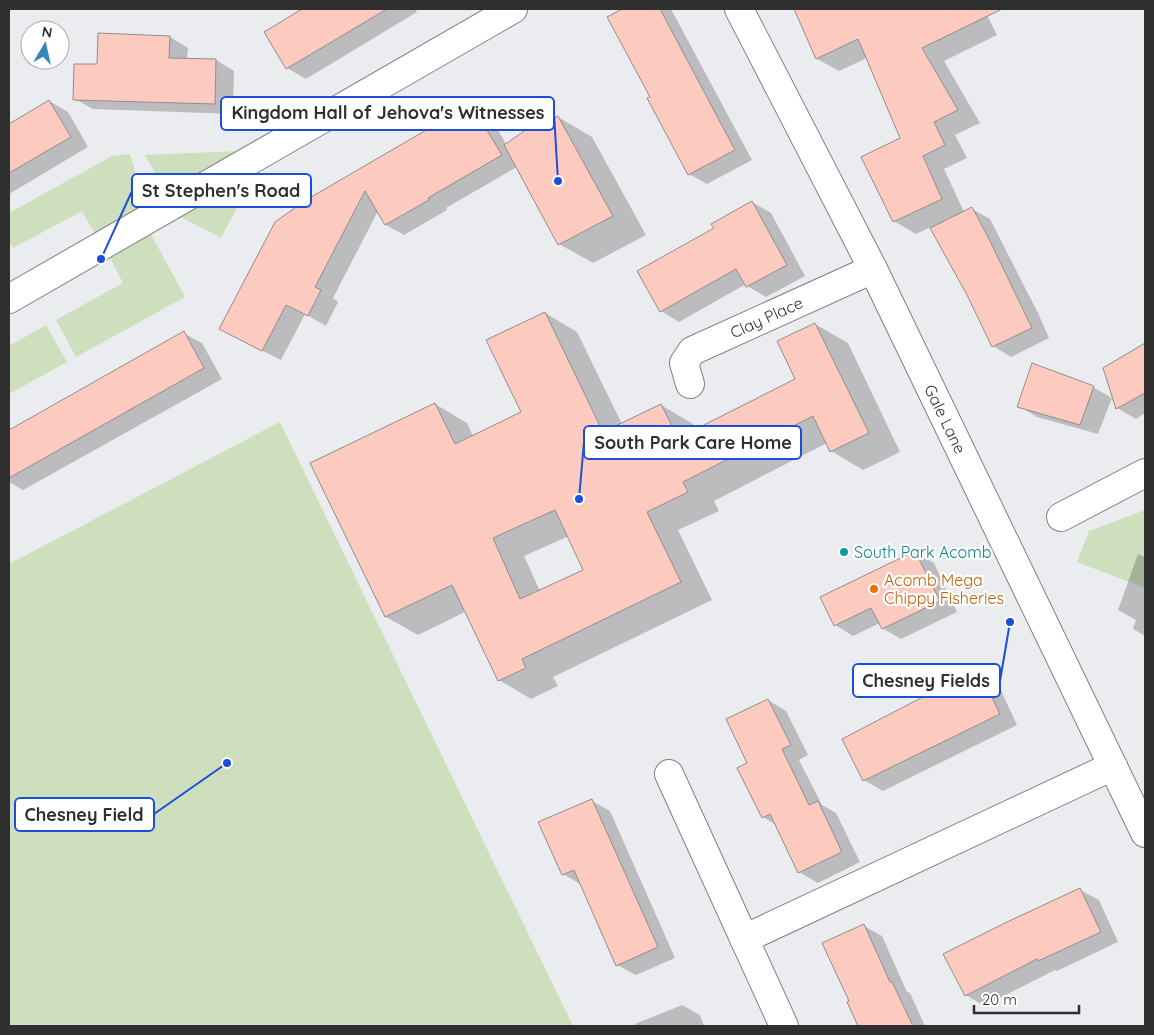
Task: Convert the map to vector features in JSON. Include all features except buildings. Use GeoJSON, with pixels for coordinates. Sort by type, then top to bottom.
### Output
{"type":"FeatureCollection","features":[{"type":"Feature","properties":{"kind":"street"},"geometry":{"type":"LineString","coordinates":[[9,299],[513,9]]}},
{"type":"Feature","properties":{"kind":"street","name":"Gale Lane"},"geometry":{"type":"LineString","coordinates":[[739,9],[873,269],[1145,833]]}},
{"type":"Feature","properties":{"kind":"street","name":"Clay Place"},"geometry":{"type":"LineString","coordinates":[[690,384],[684,364],[692,351],[873,269]]}},
{"type":"Feature","properties":{"kind":"street"},"geometry":{"type":"LineString","coordinates":[[1061,517],[1145,473]]}},
{"type":"Feature","properties":{"kind":"street"},"geometry":{"type":"LineString","coordinates":[[744,939],[1113,766]]}},
{"type":"Feature","properties":{"kind":"street"},"geometry":{"type":"LineString","coordinates":[[669,774],[784,1026]]}},
{"type":"Feature","properties":{"kind":"green space"},"geometry":{"type":"Polygon","coordinates":[[[242,151],[167,194],[145,155],[242,151]]]}},
{"type":"Feature","properties":{"kind":"green space"},"geometry":{"type":"Polygon","coordinates":[[[130,154],[145,206],[96,236],[82,211],[13,248],[9,240],[9,213],[112,156],[130,154]]]}},
{"type":"Feature","properties":{"kind":"green space"},"geometry":{"type":"Polygon","coordinates":[[[255,174],[221,238],[179,216],[255,174]]]}},
{"type":"Feature","properties":{"kind":"green space"},"geometry":{"type":"Polygon","coordinates":[[[151,234],[185,297],[76,357],[56,320],[123,283],[109,256],[151,234]]]}},
{"type":"Feature","properties":{"kind":"green space"},"geometry":{"type":"Polygon","coordinates":[[[46,325],[67,362],[9,394],[9,346],[46,325]]]}},
{"type":"Feature","properties":{"kind":"green space"},"geometry":{"type":"Polygon","coordinates":[[[280,422],[573,1026],[9,1026],[9,564],[280,422]]]}},
{"type":"Feature","properties":{"kind":"green space"},"geometry":{"type":"Polygon","coordinates":[[[1145,510],[1145,588],[1077,562],[1089,531],[1145,510]]]}},
{"type":"Feature","properties":{"kind":"place","name":"Kingdom Hall of Jehova's Witnesses"},"geometry":{"type":"Point","coordinates":[558,181]}},
{"type":"Feature","properties":{"kind":"place","name":"St Stephen's Road"},"geometry":{"type":"Point","coordinates":[101,259]}},
{"type":"Feature","properties":{"kind":"place","name":"South Park Care Home"},"geometry":{"type":"Point","coordinates":[579,499]}},
{"type":"Feature","properties":{"kind":"place","name":"South Park Acomb"},"geometry":{"type":"Point","coordinates":[844,552]}},
{"type":"Feature","properties":{"kind":"place","name":"Acomb Mega Chippy Fisheries"},"geometry":{"type":"Point","coordinates":[874,589]}},
{"type":"Feature","properties":{"kind":"place","name":"Chesney Fields"},"geometry":{"type":"Point","coordinates":[1010,622]}},
{"type":"Feature","properties":{"kind":"place","name":"Chesney Field"},"geometry":{"type":"Point","coordinates":[227,763]}}]}
